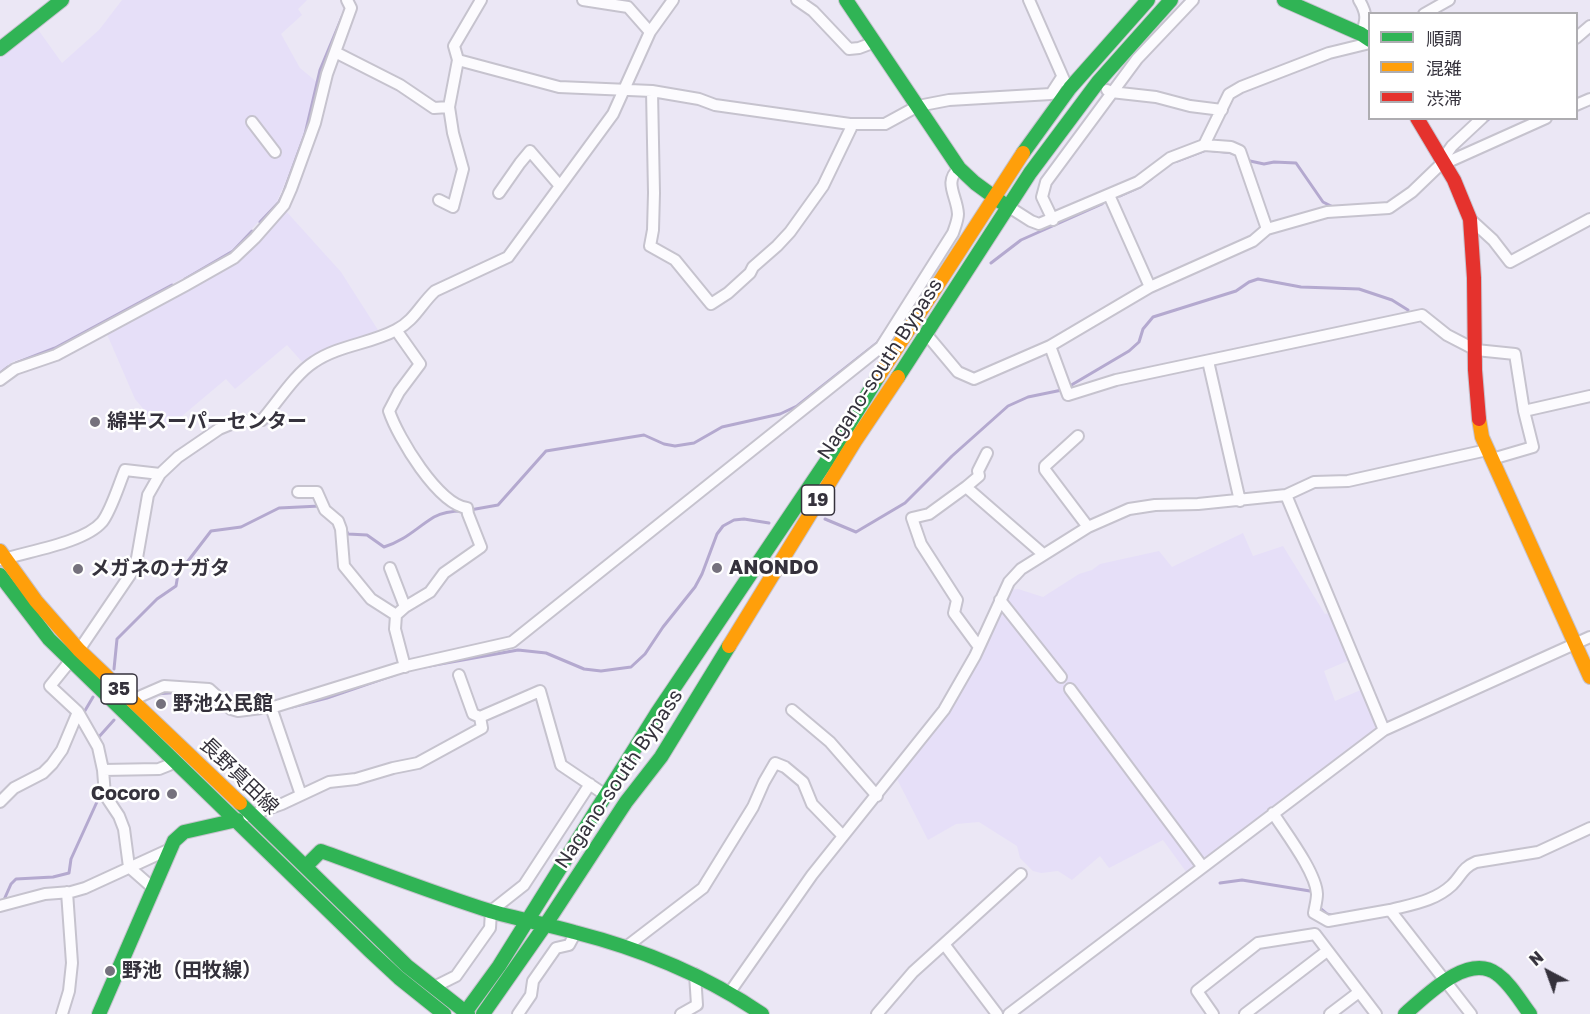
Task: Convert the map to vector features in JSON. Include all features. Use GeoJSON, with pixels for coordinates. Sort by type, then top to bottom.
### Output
{"type":"FeatureCollection","features":[{"type":"Feature","properties":{"kind":"main road"},"geometry":{"type":"LineString","coordinates":[[0,49],[62,0]]}},
{"type":"Feature","properties":{"kind":"main road"},"geometry":{"type":"LineString","coordinates":[[846,0],[959,168],[993,197],[1009,207]]}},
{"type":"Feature","properties":{"kind":"main road","name":"Nagano-south Bypass"},"geometry":{"type":"LineString","coordinates":[[466,1013],[499,966],[695,655],[826,462],[854,413],[1066,83],[1148,0]]}},
{"type":"Feature","properties":{"kind":"main road","name":"Nagano-south Bypass"},"geometry":{"type":"LineString","coordinates":[[483,1014],[546,924],[626,802],[661,757],[855,441],[927,335],[1030,173],[1098,82],[1172,0]]}},
{"type":"Feature","properties":{"kind":"main road"},"geometry":{"type":"LineString","coordinates":[[1284,0],[1367,39]]}},
{"type":"Feature","properties":{"kind":"main road"},"geometry":{"type":"LineString","coordinates":[[1418,120],[1444,162],[1470,219],[1475,285],[1476,411],[1490,454],[1590,677]]}},
{"type":"Feature","properties":{"kind":"main road","name":"長野真田線"},"geometry":{"type":"LineString","coordinates":[[1,557],[75,655],[174,759],[370,951],[444,1014]]}},
{"type":"Feature","properties":{"kind":"main road","name":"長野真田線"},"geometry":{"type":"LineString","coordinates":[[0,575],[49,639],[75,655],[132,701],[306,866],[393,953],[432,988],[466,1013]]}},
{"type":"Feature","properties":{"kind":"main road"},"geometry":{"type":"LineString","coordinates":[[99,1014],[174,841],[184,832],[237,820]]}},
{"type":"Feature","properties":{"kind":"main road"},"geometry":{"type":"LineString","coordinates":[[306,866],[321,851],[491,911],[626,947],[695,974],[730,992],[762,1014]]}},
{"type":"Feature","properties":{"kind":"main road"},"geometry":{"type":"LineString","coordinates":[[1405,1014],[1461,971],[1479,967],[1494,971],[1530,1014]]}},
{"type":"Feature","properties":{"kind":"street"},"geometry":{"type":"LineString","coordinates":[[0,380],[15,369],[56,355],[186,285],[234,258],[255,238],[284,205],[291,189],[315,123],[334,52],[351,8],[346,0]]}},
{"type":"Feature","properties":{"kind":"street"},"geometry":{"type":"LineString","coordinates":[[439,200],[453,207],[463,169],[453,133],[450,107],[458,60],[454,46],[481,0]]}},
{"type":"Feature","properties":{"kind":"street"},"geometry":{"type":"LineString","coordinates":[[583,0],[628,8],[650,32]]}},
{"type":"Feature","properties":{"kind":"street"},"geometry":{"type":"LineString","coordinates":[[154,889],[129,867],[124,829],[119,816],[105,795],[98,747],[78,712],[50,686],[75,655],[132,572],[137,558],[148,495],[160,474],[178,457],[219,429],[236,422],[262,420],[313,362],[332,352],[396,330],[415,316],[426,299],[435,291],[508,257],[613,114],[650,32],[673,0]]}},
{"type":"Feature","properties":{"kind":"street"},"geometry":{"type":"LineString","coordinates":[[797,0],[813,11],[849,49],[875,42]]}},
{"type":"Feature","properties":{"kind":"street"},"geometry":{"type":"LineString","coordinates":[[458,60],[559,87],[652,91],[699,99],[715,105],[850,124],[885,124],[918,106],[949,100],[1051,94],[1066,83],[1029,0]]}},
{"type":"Feature","properties":{"kind":"street"},"geometry":{"type":"LineString","coordinates":[[1053,220],[1042,197],[1046,182],[1137,59],[1193,0]]}},
{"type":"Feature","properties":{"kind":"street"},"geometry":{"type":"LineString","coordinates":[[1204,145],[1229,94],[1241,87],[1367,39],[1367,21],[1359,0]]}},
{"type":"Feature","properties":{"kind":"street"},"geometry":{"type":"LineString","coordinates":[[1428,12],[1449,0]]}},
{"type":"Feature","properties":{"kind":"street"},"geometry":{"type":"LineString","coordinates":[[1578,36],[1590,26]]}},
{"type":"Feature","properties":{"kind":"street"},"geometry":{"type":"LineString","coordinates":[[334,52],[400,86],[434,108],[450,107]]}},
{"type":"Feature","properties":{"kind":"street"},"geometry":{"type":"LineString","coordinates":[[1098,82],[1111,92],[1156,97],[1190,106],[1222,110]]}},
{"type":"Feature","properties":{"kind":"street"},"geometry":{"type":"LineString","coordinates":[[652,91],[654,193],[650,246],[675,260],[711,304],[728,293],[750,273],[753,267],[790,232],[823,186],[851,128],[850,124]]}},
{"type":"Feature","properties":{"kind":"street"},"geometry":{"type":"LineString","coordinates":[[1444,162],[1452,146],[1480,120]]}},
{"type":"Feature","properties":{"kind":"street"},"geometry":{"type":"LineString","coordinates":[[927,335],[958,372],[974,379],[1050,346],[1150,287],[1253,241],[1268,229],[1327,212],[1389,208],[1412,192],[1444,162],[1541,120]]}},
{"type":"Feature","properties":{"kind":"street"},"geometry":{"type":"LineString","coordinates":[[252,122],[275,152]]}},
{"type":"Feature","properties":{"kind":"street"},"geometry":{"type":"LineString","coordinates":[[1009,207],[1039,224],[1138,182],[1170,158],[1204,145],[1232,147],[1240,151],[1268,229]]}},
{"type":"Feature","properties":{"kind":"street"},"geometry":{"type":"LineString","coordinates":[[499,193],[530,151],[560,186]]}},
{"type":"Feature","properties":{"kind":"street"},"geometry":{"type":"LineString","coordinates":[[132,701],[164,686],[209,688],[231,709],[238,711],[271,707],[405,667],[512,642],[881,347],[953,233],[958,217],[950,182],[959,168]]}},
{"type":"Feature","properties":{"kind":"street"},"geometry":{"type":"LineString","coordinates":[[1109,195],[1150,287]]}},
{"type":"Feature","properties":{"kind":"street"},"geometry":{"type":"LineString","coordinates":[[1470,219],[1493,240],[1510,262],[1590,219]]}},
{"type":"Feature","properties":{"kind":"street"},"geometry":{"type":"LineString","coordinates":[[730,992],[812,875],[944,710],[979,647],[1009,582],[1043,554],[1088,526],[1129,509],[1155,505],[1240,501],[1286,495],[1314,482],[1348,481],[1533,447],[1524,411],[1515,354],[1476,350],[1447,334],[1422,315],[1116,380],[1068,395],[1050,346]]}},
{"type":"Feature","properties":{"kind":"street"},"geometry":{"type":"LineString","coordinates":[[396,330],[420,364],[393,403],[389,411],[392,420],[410,454],[435,485],[452,502],[467,508],[481,547],[444,573],[430,592],[396,615],[395,629],[405,667]]}},
{"type":"Feature","properties":{"kind":"street"},"geometry":{"type":"LineString","coordinates":[[1208,361],[1240,501]]}},
{"type":"Feature","properties":{"kind":"street"},"geometry":{"type":"LineString","coordinates":[[1524,411],[1590,396]]}},
{"type":"Feature","properties":{"kind":"street"},"geometry":{"type":"LineString","coordinates":[[1078,436],[1045,466],[1045,470],[1088,526]]}},
{"type":"Feature","properties":{"kind":"street"},"geometry":{"type":"LineString","coordinates":[[979,647],[954,613],[957,600],[921,544],[912,518],[929,514],[979,476],[978,471],[987,453]]}},
{"type":"Feature","properties":{"kind":"street"},"geometry":{"type":"LineString","coordinates":[[1,557],[41,549],[91,531],[104,520],[125,470],[160,474]]}},
{"type":"Feature","properties":{"kind":"street"},"geometry":{"type":"LineString","coordinates":[[966,487],[1043,554]]}},
{"type":"Feature","properties":{"kind":"street"},"geometry":{"type":"LineString","coordinates":[[298,492],[317,492],[326,510],[338,521],[341,529],[344,566],[371,599],[396,615]]}},
{"type":"Feature","properties":{"kind":"street"},"geometry":{"type":"LineString","coordinates":[[1286,495],[1384,730]]}},
{"type":"Feature","properties":{"kind":"street"},"geometry":{"type":"LineString","coordinates":[[390,568],[405,607]]}},
{"type":"Feature","properties":{"kind":"street"},"geometry":{"type":"LineString","coordinates":[[1000,600],[1061,677]]}},
{"type":"Feature","properties":{"kind":"street"},"geometry":{"type":"LineString","coordinates":[[1010,1014],[1023,1010],[1202,867],[1384,730],[1590,637]]}},
{"type":"Feature","properties":{"kind":"street"},"geometry":{"type":"LineString","coordinates":[[459,675],[473,714],[480,717],[540,691],[561,765],[607,796]]}},
{"type":"Feature","properties":{"kind":"street"},"geometry":{"type":"LineString","coordinates":[[1070,690],[1202,867]]}},
{"type":"Feature","properties":{"kind":"street"},"geometry":{"type":"LineString","coordinates":[[271,707],[301,795]]}},
{"type":"Feature","properties":{"kind":"street"},"geometry":{"type":"LineString","coordinates":[[792,710],[830,742],[877,796]]}},
{"type":"Feature","properties":{"kind":"street"},"geometry":{"type":"LineString","coordinates":[[0,802],[14,788],[44,773],[52,764],[62,750],[78,712]]}},
{"type":"Feature","properties":{"kind":"street"},"geometry":{"type":"LineString","coordinates":[[237,820],[329,782],[356,779],[418,763],[482,728],[480,717]]}},
{"type":"Feature","properties":{"kind":"street"},"geometry":{"type":"LineString","coordinates":[[103,770],[159,769],[169,765],[174,759]]}},
{"type":"Feature","properties":{"kind":"street"},"geometry":{"type":"LineString","coordinates":[[626,947],[703,888],[753,807],[775,763],[785,767],[803,782],[812,804],[843,836]]}},
{"type":"Feature","properties":{"kind":"street"},"geometry":{"type":"LineString","coordinates":[[432,988],[456,976],[489,928],[491,911],[524,885],[590,784]]}},
{"type":"Feature","properties":{"kind":"street"},"geometry":{"type":"LineString","coordinates":[[1273,813],[1302,857],[1315,883],[1317,894],[1314,913],[1328,921],[1390,910],[1431,899],[1454,884],[1467,866],[1476,862],[1538,852],[1590,828]]}},
{"type":"Feature","properties":{"kind":"street"},"geometry":{"type":"LineString","coordinates":[[0,906],[45,894],[85,888],[170,849]]}},
{"type":"Feature","properties":{"kind":"street"},"geometry":{"type":"LineString","coordinates":[[877,1014],[913,972],[1021,874]]}},
{"type":"Feature","properties":{"kind":"street"},"geometry":{"type":"LineString","coordinates":[[62,1014],[69,991],[72,963],[67,892]]}},
{"type":"Feature","properties":{"kind":"street"},"geometry":{"type":"LineString","coordinates":[[1390,910],[1471,1014]]}},
{"type":"Feature","properties":{"kind":"street"},"geometry":{"type":"LineString","coordinates":[[518,1014],[531,994],[533,981],[556,948],[569,945],[576,932]]}},
{"type":"Feature","properties":{"kind":"street"},"geometry":{"type":"LineString","coordinates":[[1212,1014],[1197,991],[1258,944],[1315,934],[1376,1014]]}},
{"type":"Feature","properties":{"kind":"street"},"geometry":{"type":"LineString","coordinates":[[944,944],[998,1014]]}},
{"type":"Feature","properties":{"kind":"street"},"geometry":{"type":"LineString","coordinates":[[1245,1014],[1327,951]]}},
{"type":"Feature","properties":{"kind":"street"},"geometry":{"type":"LineString","coordinates":[[681,1014],[697,1005],[695,974]]}},
{"type":"Feature","properties":{"kind":"street"},"geometry":{"type":"LineString","coordinates":[[1330,1014],[1359,992]]}},
{"type":"Feature","properties":{"kind":"shaded area"},"geometry":{"type":"Polygon","coordinates":[[[122,0],[307,0],[298,9],[302,15],[281,34],[300,68],[318,83],[308,128],[277,201],[230,253],[62,343],[14,361],[0,371],[0,58],[37,28],[62,63],[99,30],[122,0]]]}},
{"type":"Feature","properties":{"kind":"shaded area"},"geometry":{"type":"Polygon","coordinates":[[[285,210],[341,272],[378,330],[321,352],[303,363],[287,345],[235,389],[226,379],[163,432],[135,399],[106,332],[260,239],[267,233],[265,230],[285,210]]]}},
{"type":"Feature","properties":{"kind":"shaded area"},"geometry":{"type":"Polygon","coordinates":[[[1243,533],[1253,556],[1283,546],[1325,614],[1334,612],[1352,659],[1324,671],[1335,701],[1363,689],[1378,725],[1377,731],[1187,873],[1163,840],[1109,868],[1100,856],[1072,880],[1058,871],[1041,873],[1033,871],[1020,858],[1017,846],[979,822],[956,824],[928,840],[896,777],[949,707],[1009,590],[1018,589],[1043,597],[1079,574],[1092,570],[1100,564],[1159,551],[1172,567],[1243,533]]]}},
{"type":"Feature","properties":{"kind":"waterway"},"geometry":{"type":"LineString","coordinates":[[260,222],[279,202],[283,194],[305,134],[320,70],[342,17]]}},
{"type":"Feature","properties":{"kind":"waterway"},"geometry":{"type":"LineString","coordinates":[[1484,123],[1488,120]]}},
{"type":"Feature","properties":{"kind":"waterway"},"geometry":{"type":"LineString","coordinates":[[1177,161],[1206,150],[1234,153]]}},
{"type":"Feature","properties":{"kind":"waterway"},"geometry":{"type":"LineString","coordinates":[[1250,161],[1264,164],[1296,163],[1323,202],[1333,207]]}},
{"type":"Feature","properties":{"kind":"waterway"},"geometry":{"type":"LineString","coordinates":[[1120,196],[1140,187],[1152,178]]}},
{"type":"Feature","properties":{"kind":"waterway"},"geometry":{"type":"LineString","coordinates":[[991,263],[1021,240],[1102,204]]}},
{"type":"Feature","properties":{"kind":"waterway"},"geometry":{"type":"LineString","coordinates":[[185,279],[233,251],[252,231]]}},
{"type":"Feature","properties":{"kind":"waterway"},"geometry":{"type":"LineString","coordinates":[[1068,387],[1129,351],[1139,342],[1143,329],[1153,317],[1236,291],[1258,279],[1301,287],[1359,289],[1392,300],[1408,310]]}},
{"type":"Feature","properties":{"kind":"waterway"},"geometry":{"type":"LineString","coordinates":[[16,363],[55,348],[172,285]]}},
{"type":"Feature","properties":{"kind":"waterway"},"geometry":{"type":"LineString","coordinates":[[470,510],[498,505],[546,451],[644,435],[675,446],[694,443],[722,427],[780,414],[797,406],[877,343],[890,324]]}},
{"type":"Feature","properties":{"kind":"waterway"},"geometry":{"type":"LineString","coordinates":[[0,373],[8,367]]}},
{"type":"Feature","properties":{"kind":"waterway"},"geometry":{"type":"LineString","coordinates":[[1513,371],[1516,391]]}},
{"type":"Feature","properties":{"kind":"waterway"},"geometry":{"type":"LineString","coordinates":[[825,519],[856,532],[905,503],[952,456],[1008,406],[1028,397],[1062,390]]}},
{"type":"Feature","properties":{"kind":"waterway"},"geometry":{"type":"LineString","coordinates":[[114,669],[117,639],[157,599],[176,586],[178,574],[211,531],[241,527],[279,508],[320,506]]}},
{"type":"Feature","properties":{"kind":"waterway"},"geometry":{"type":"LineString","coordinates":[[345,528],[348,534],[367,535],[384,547],[405,537],[437,515],[463,511]]}},
{"type":"Feature","properties":{"kind":"waterway"},"geometry":{"type":"LineString","coordinates":[[424,667],[518,650],[546,653],[584,669],[601,671],[631,667],[645,654],[695,587],[717,534],[723,526],[734,520],[744,519],[769,523]]}},
{"type":"Feature","properties":{"kind":"waterway"},"geometry":{"type":"LineString","coordinates":[[292,707],[327,698],[397,674]]}},
{"type":"Feature","properties":{"kind":"waterway"},"geometry":{"type":"LineString","coordinates":[[156,694],[182,692]]}},
{"type":"Feature","properties":{"kind":"waterway"},"geometry":{"type":"LineString","coordinates":[[83,714],[93,697]]}},
{"type":"Feature","properties":{"kind":"waterway"},"geometry":{"type":"LineString","coordinates":[[97,739],[114,720]]}},
{"type":"Feature","properties":{"kind":"waterway"},"geometry":{"type":"LineString","coordinates":[[3,902],[11,884],[16,879],[53,877],[69,873],[71,859],[101,793]]}},
{"type":"Feature","properties":{"kind":"waterway"},"geometry":{"type":"LineString","coordinates":[[1220,883],[1242,880],[1310,891]]}},
{"type":"Feature","properties":{"kind":"waterway"},"geometry":{"type":"LineString","coordinates":[[1321,909],[1335,916]]}},
{"type":"Feature","properties":{"kind":"traffic: fast"},"geometry":{"type":"LineString","coordinates":[[0,49],[62,0]]}},
{"type":"Feature","properties":{"kind":"traffic: fast"},"geometry":{"type":"LineString","coordinates":[[846,0],[959,168],[1001,202]]}},
{"type":"Feature","properties":{"kind":"traffic: fast"},"geometry":{"type":"LineString","coordinates":[[1023,153],[1070,88],[1148,0]]}},
{"type":"Feature","properties":{"kind":"traffic: fast"},"geometry":{"type":"LineString","coordinates":[[898,377],[1030,173],[1098,82],[1171,0]]}},
{"type":"Feature","properties":{"kind":"traffic: fast"},"geometry":{"type":"LineString","coordinates":[[1284,0],[1368,39]]}},
{"type":"Feature","properties":{"kind":"traffic: fast"},"geometry":{"type":"LineString","coordinates":[[464,1014],[499,966],[657,713],[826,462],[878,377]]}},
{"type":"Feature","properties":{"kind":"traffic: fast"},"geometry":{"type":"LineString","coordinates":[[0,575],[49,639],[370,951],[444,1014]]}},
{"type":"Feature","properties":{"kind":"traffic: fast"},"geometry":{"type":"LineString","coordinates":[[483,1014],[546,924],[626,802],[661,757],[729,646]]}},
{"type":"Feature","properties":{"kind":"traffic: fast"},"geometry":{"type":"LineString","coordinates":[[240,803],[407,966],[468,1014]]}},
{"type":"Feature","properties":{"kind":"traffic: fast"},"geometry":{"type":"LineString","coordinates":[[99,1014],[174,841],[184,832],[237,820]]}},
{"type":"Feature","properties":{"kind":"traffic: fast"},"geometry":{"type":"LineString","coordinates":[[306,866],[321,851],[490,911],[624,946],[695,975],[762,1014]]}},
{"type":"Feature","properties":{"kind":"traffic: fast"},"geometry":{"type":"LineString","coordinates":[[1405,1014],[1448,979],[1473,968],[1486,969],[1502,978],[1530,1014]]}},
{"type":"Feature","properties":{"kind":"traffic: slow"},"geometry":{"type":"LineString","coordinates":[[878,377],[1023,153]]}},
{"type":"Feature","properties":{"kind":"traffic: slow"},"geometry":{"type":"LineString","coordinates":[[729,646],[855,441],[898,377]]}},
{"type":"Feature","properties":{"kind":"traffic: slow"},"geometry":{"type":"LineString","coordinates":[[1479,419],[1482,437],[1590,677]]}},
{"type":"Feature","properties":{"kind":"traffic: slow"},"geometry":{"type":"LineString","coordinates":[[0,551],[36,601],[79,650],[240,803]]}},
{"type":"Feature","properties":{"kind":"traffic: jam"},"geometry":{"type":"LineString","coordinates":[[1418,120],[1454,180],[1470,219],[1479,419]]}},
{"type":"Feature","properties":{"kind":"place","name":"綿半スーパーセンター"},"geometry":{"type":"Point","coordinates":[95,422]}},
{"type":"Feature","properties":{"kind":"place","name":"ANONDO"},"geometry":{"type":"Point","coordinates":[717,568]}},
{"type":"Feature","properties":{"kind":"place","name":"メガネのナガタ"},"geometry":{"type":"Point","coordinates":[78,569]}},
{"type":"Feature","properties":{"kind":"place","name":"野池公民館"},"geometry":{"type":"Point","coordinates":[161,704]}},
{"type":"Feature","properties":{"kind":"place","name":"Cocoro"},"geometry":{"type":"Point","coordinates":[172,794]}},
{"type":"Feature","properties":{"kind":"place","name":"野池（田牧線）"},"geometry":{"type":"Point","coordinates":[110,971]}}]}
